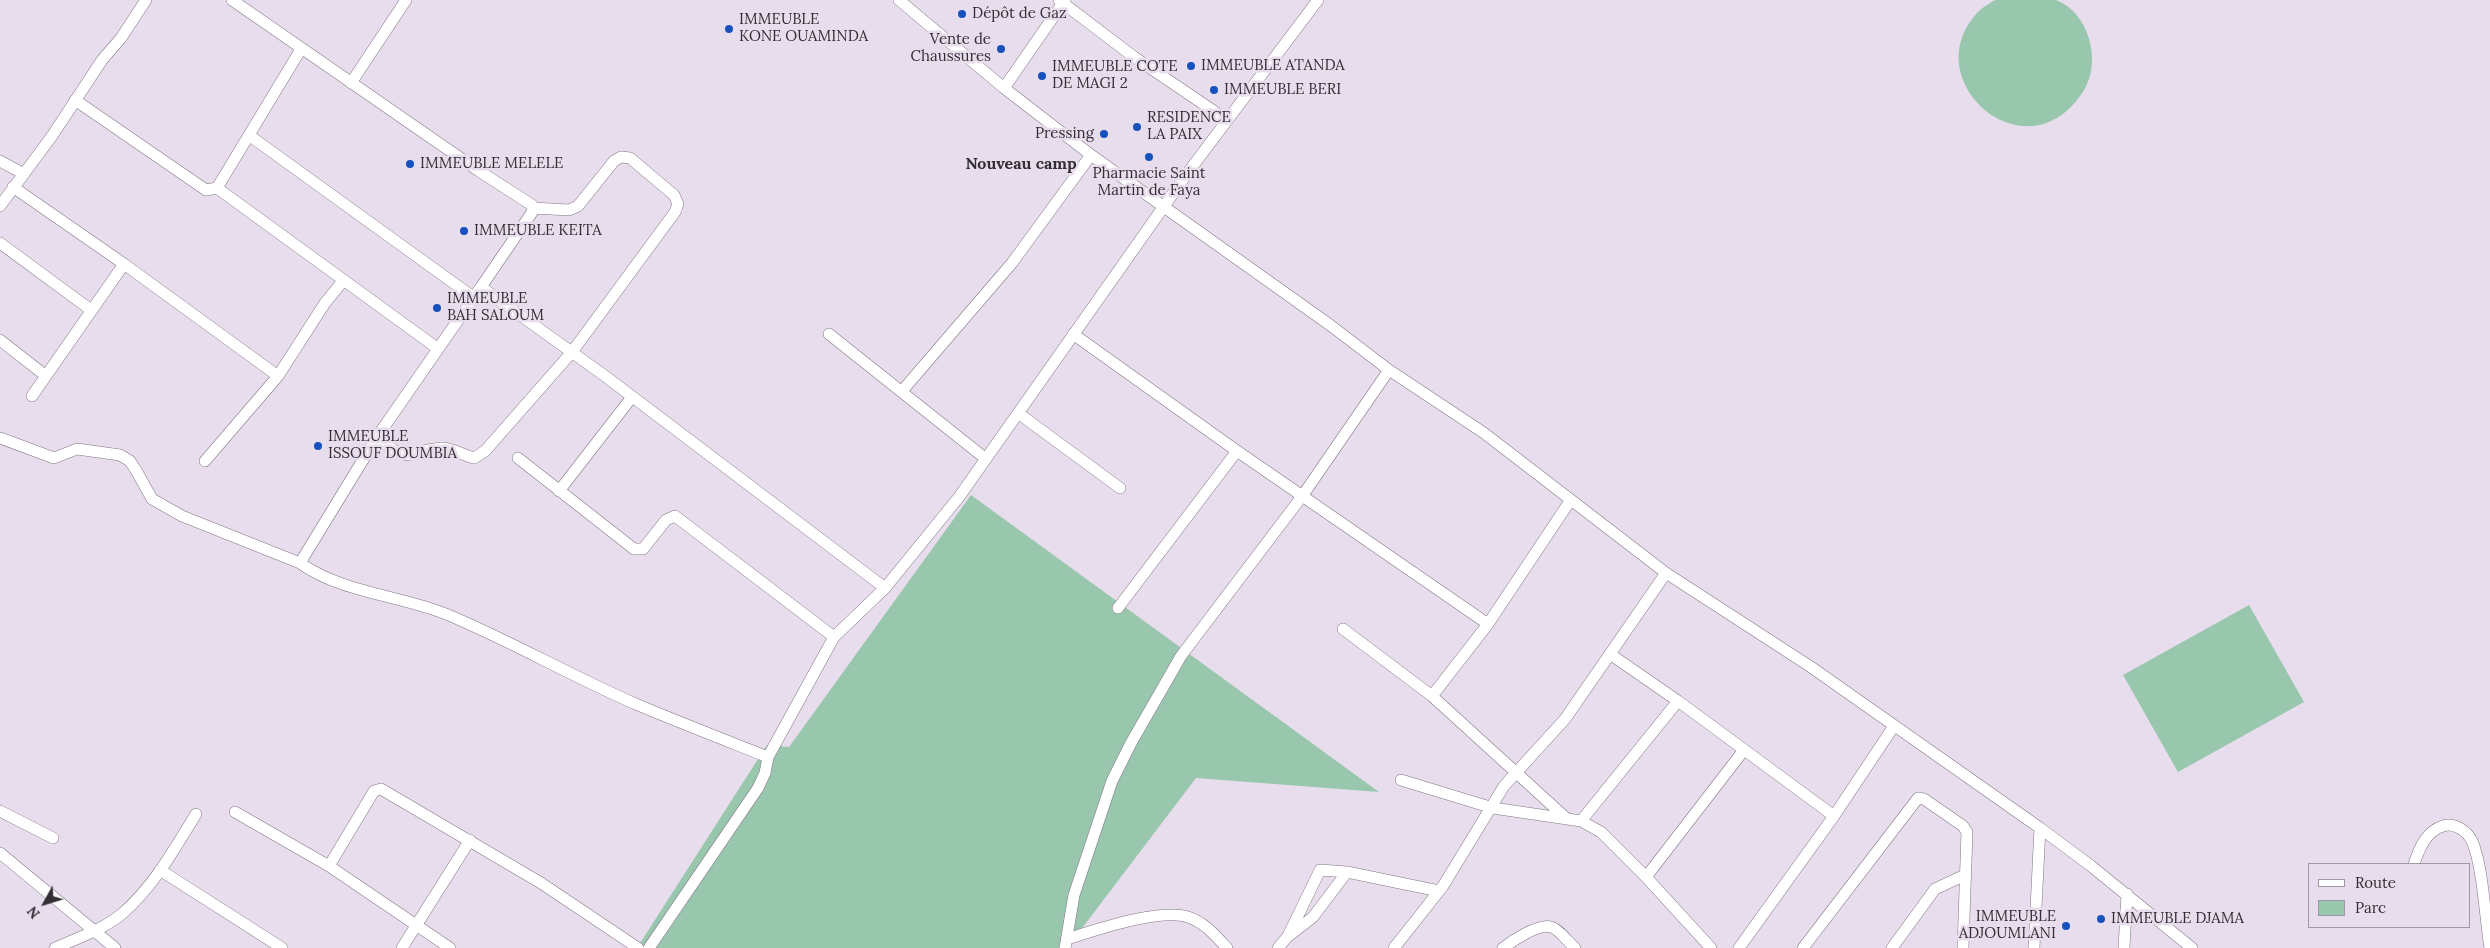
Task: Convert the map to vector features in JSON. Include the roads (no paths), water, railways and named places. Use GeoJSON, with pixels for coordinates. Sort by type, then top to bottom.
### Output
{"type":"FeatureCollection","features":[{"type":"Feature","properties":{"kind":"street"},"geometry":{"type":"LineString","coordinates":[[0,206],[102,60],[121,38],[146,0]]}},
{"type":"Feature","properties":{"kind":"street"},"geometry":{"type":"LineString","coordinates":[[232,0],[534,208],[569,210],[578,206],[614,161],[621,157],[630,158],[674,195],[678,204],[675,212],[572,352],[484,451],[474,458],[443,448],[411,456],[395,452],[377,437]]}},
{"type":"Feature","properties":{"kind":"street"},"geometry":{"type":"LineString","coordinates":[[351,83],[406,0]]}},
{"type":"Feature","properties":{"kind":"street"},"geometry":{"type":"LineString","coordinates":[[900,0],[1004,88],[1091,155],[1330,325],[1389,370],[1484,433],[1570,501],[1666,572],[1811,667],[2040,828],[2192,948]]}},
{"type":"Feature","properties":{"kind":"street"},"geometry":{"type":"LineString","coordinates":[[649,948],[758,788],[765,773],[768,757],[834,637],[884,588],[959,497],[1164,206],[1318,0]]}},
{"type":"Feature","properties":{"kind":"street"},"geometry":{"type":"LineString","coordinates":[[1004,88],[1063,1],[1134,57],[1227,120]]}},
{"type":"Feature","properties":{"kind":"street"},"geometry":{"type":"LineString","coordinates":[[218,188],[301,49]]}},
{"type":"Feature","properties":{"kind":"street"},"geometry":{"type":"LineString","coordinates":[[75,100],[206,190],[218,188],[437,348]]}},
{"type":"Feature","properties":{"kind":"street"},"geometry":{"type":"LineString","coordinates":[[250,136],[473,297]]}},
{"type":"Feature","properties":{"kind":"street"},"geometry":{"type":"LineString","coordinates":[[902,391],[1012,263],[1091,155]]}},
{"type":"Feature","properties":{"kind":"street"},"geometry":{"type":"LineString","coordinates":[[0,161],[24,174]]}},
{"type":"Feature","properties":{"kind":"street"},"geometry":{"type":"LineString","coordinates":[[13,187],[124,264],[278,376]]}},
{"type":"Feature","properties":{"kind":"street"},"geometry":{"type":"LineString","coordinates":[[300,563],[377,437],[534,208]]}},
{"type":"Feature","properties":{"kind":"street"},"geometry":{"type":"LineString","coordinates":[[0,243],[91,310]]}},
{"type":"Feature","properties":{"kind":"street"},"geometry":{"type":"LineString","coordinates":[[32,396],[124,264]]}},
{"type":"Feature","properties":{"kind":"street"},"geometry":{"type":"LineString","coordinates":[[205,461],[278,376],[326,303],[343,281]]}},
{"type":"Feature","properties":{"kind":"street"},"geometry":{"type":"LineString","coordinates":[[481,287],[572,352],[884,588]]}},
{"type":"Feature","properties":{"kind":"street"},"geometry":{"type":"LineString","coordinates":[[829,334],[986,459]]}},
{"type":"Feature","properties":{"kind":"street"},"geometry":{"type":"LineString","coordinates":[[1073,334],[1237,451],[1488,624]]}},
{"type":"Feature","properties":{"kind":"street"},"geometry":{"type":"LineString","coordinates":[[0,340],[46,376]]}},
{"type":"Feature","properties":{"kind":"street"},"geometry":{"type":"LineString","coordinates":[[1066,943],[1074,895],[1112,782],[1131,743],[1181,656],[1302,496],[1389,370]]}},
{"type":"Feature","properties":{"kind":"street"},"geometry":{"type":"LineString","coordinates":[[559,491],[632,397]]}},
{"type":"Feature","properties":{"kind":"street"},"geometry":{"type":"LineString","coordinates":[[1018,413],[1120,488]]}},
{"type":"Feature","properties":{"kind":"street"},"geometry":{"type":"LineString","coordinates":[[0,438],[54,458],[76,449],[120,455],[133,467],[152,499],[182,516],[300,563],[314,573],[332,581],[410,600],[447,614],[638,704],[768,757]]}},
{"type":"Feature","properties":{"kind":"street"},"geometry":{"type":"LineString","coordinates":[[1118,608],[1237,451]]}},
{"type":"Feature","properties":{"kind":"street"},"geometry":{"type":"LineString","coordinates":[[518,458],[639,551],[666,520],[675,516],[834,637]]}},
{"type":"Feature","properties":{"kind":"street"},"geometry":{"type":"LineString","coordinates":[[1432,696],[1488,624],[1570,501]]}},
{"type":"Feature","properties":{"kind":"street"},"geometry":{"type":"LineString","coordinates":[[1400,946],[1439,891],[1493,808],[1504,786],[1565,719],[1666,572]]}},
{"type":"Feature","properties":{"kind":"street"},"geometry":{"type":"LineString","coordinates":[[1343,629],[1432,696],[1516,775],[1567,819]]}},
{"type":"Feature","properties":{"kind":"street"},"geometry":{"type":"LineString","coordinates":[[1610,654],[1834,816]]}},
{"type":"Feature","properties":{"kind":"street"},"geometry":{"type":"LineString","coordinates":[[1581,821],[1678,702]]}},
{"type":"Feature","properties":{"kind":"street"},"geometry":{"type":"LineString","coordinates":[[1739,948],[1834,816],[1894,726]]}},
{"type":"Feature","properties":{"kind":"street"},"geometry":{"type":"LineString","coordinates":[[1646,876],[1744,750]]}},
{"type":"Feature","properties":{"kind":"street"},"geometry":{"type":"LineString","coordinates":[[1401,780],[1493,808],[1581,821],[1601,832],[1646,876],[1711,948]]}},
{"type":"Feature","properties":{"kind":"street"},"geometry":{"type":"LineString","coordinates":[[329,866],[374,791],[381,789],[542,883],[638,948]]}},
{"type":"Feature","properties":{"kind":"street"},"geometry":{"type":"LineString","coordinates":[[1803,948],[1918,798],[1924,799],[1955,820],[1967,832],[1962,948]]}},
{"type":"Feature","properties":{"kind":"street"},"geometry":{"type":"LineString","coordinates":[[0,811],[53,838]]}},
{"type":"Feature","properties":{"kind":"street"},"geometry":{"type":"LineString","coordinates":[[235,812],[329,866],[450,948]]}},
{"type":"Feature","properties":{"kind":"street"},"geometry":{"type":"LineString","coordinates":[[55,948],[94,930],[123,913],[160,870],[196,814]]}},
{"type":"Feature","properties":{"kind":"street"},"geometry":{"type":"LineString","coordinates":[[2414,863],[2419,848],[2432,832],[2444,826],[2454,825],[2466,832],[2471,839],[2476,855],[2490,947]]}},
{"type":"Feature","properties":{"kind":"street"},"geometry":{"type":"LineString","coordinates":[[2034,948],[2040,828]]}},
{"type":"Feature","properties":{"kind":"street"},"geometry":{"type":"LineString","coordinates":[[402,948],[470,840]]}},
{"type":"Feature","properties":{"kind":"street"},"geometry":{"type":"LineString","coordinates":[[0,853],[115,948]]}},
{"type":"Feature","properties":{"kind":"street"},"geometry":{"type":"LineString","coordinates":[[160,870],[282,948]]}},
{"type":"Feature","properties":{"kind":"street"},"geometry":{"type":"LineString","coordinates":[[1288,936],[1317,872],[1320,870],[1347,872],[1439,891]]}},
{"type":"Feature","properties":{"kind":"street"},"geometry":{"type":"LineString","coordinates":[[1278,948],[1288,936],[1313,916],[1347,872]]}},
{"type":"Feature","properties":{"kind":"street"},"geometry":{"type":"LineString","coordinates":[[1892,948],[1935,890],[1964,875]]}},
{"type":"Feature","properties":{"kind":"street"},"geometry":{"type":"LineString","coordinates":[[2124,948],[2126,894]]}},
{"type":"Feature","properties":{"kind":"street"},"geometry":{"type":"LineString","coordinates":[[1066,943],[1114,924],[1170,915],[1187,917],[1200,923],[1227,948]]}},
{"type":"Feature","properties":{"kind":"street"},"geometry":{"type":"LineString","coordinates":[[1503,948],[1516,938],[1546,926],[1552,927],[1575,948]]}},
{"type":"Feature","properties":{"kind":"place","name":"Dépôt de Gaz"},"geometry":{"type":"Point","coordinates":[962,14]}},
{"type":"Feature","properties":{"kind":"place","name":"IMMEUBLE KONE OUAMINDA"},"geometry":{"type":"Point","coordinates":[729,29]}},
{"type":"Feature","properties":{"kind":"place","name":"Vente de Chaussures"},"geometry":{"type":"Point","coordinates":[1001,49]}},
{"type":"Feature","properties":{"kind":"place","name":"IMMEUBLE ATANDA"},"geometry":{"type":"Point","coordinates":[1191,66]}},
{"type":"Feature","properties":{"kind":"place","name":"IMMEUBLE COTE DE MAGI 2"},"geometry":{"type":"Point","coordinates":[1042,76]}},
{"type":"Feature","properties":{"kind":"place","name":"IMMEUBLE BERI"},"geometry":{"type":"Point","coordinates":[1214,90]}},
{"type":"Feature","properties":{"kind":"place","name":"RESIDENCE LA PAIX"},"geometry":{"type":"Point","coordinates":[1137,127]}},
{"type":"Feature","properties":{"kind":"place","name":"Pressing"},"geometry":{"type":"Point","coordinates":[1104,134]}},
{"type":"Feature","properties":{"kind":"place","name":"Pharmacie Saint Martin de Faya"},"geometry":{"type":"Point","coordinates":[1149,157]}},
{"type":"Feature","properties":{"kind":"place","name":"IMMEUBLE MELELE"},"geometry":{"type":"Point","coordinates":[410,164]}},
{"type":"Feature","properties":{"kind":"place","name":"IMMEUBLE KEITA"},"geometry":{"type":"Point","coordinates":[464,231]}},
{"type":"Feature","properties":{"kind":"place","name":"IMMEUBLE BAH SALOUM"},"geometry":{"type":"Point","coordinates":[437,308]}},
{"type":"Feature","properties":{"kind":"place","name":"IMMEUBLE ISSOUF DOUMBIA"},"geometry":{"type":"Point","coordinates":[318,446]}},
{"type":"Feature","properties":{"kind":"place","name":"IMMEUBLE DJAMA"},"geometry":{"type":"Point","coordinates":[2101,919]}},
{"type":"Feature","properties":{"kind":"place","name":"IMMEUBLE ADJOUMLANI"},"geometry":{"type":"Point","coordinates":[2066,926]}},
{"type":"Feature","properties":{"kind":"district","name":"Nouveau camp"},"geometry":{"type":"Point","coordinates":[1021,164]}}]}
